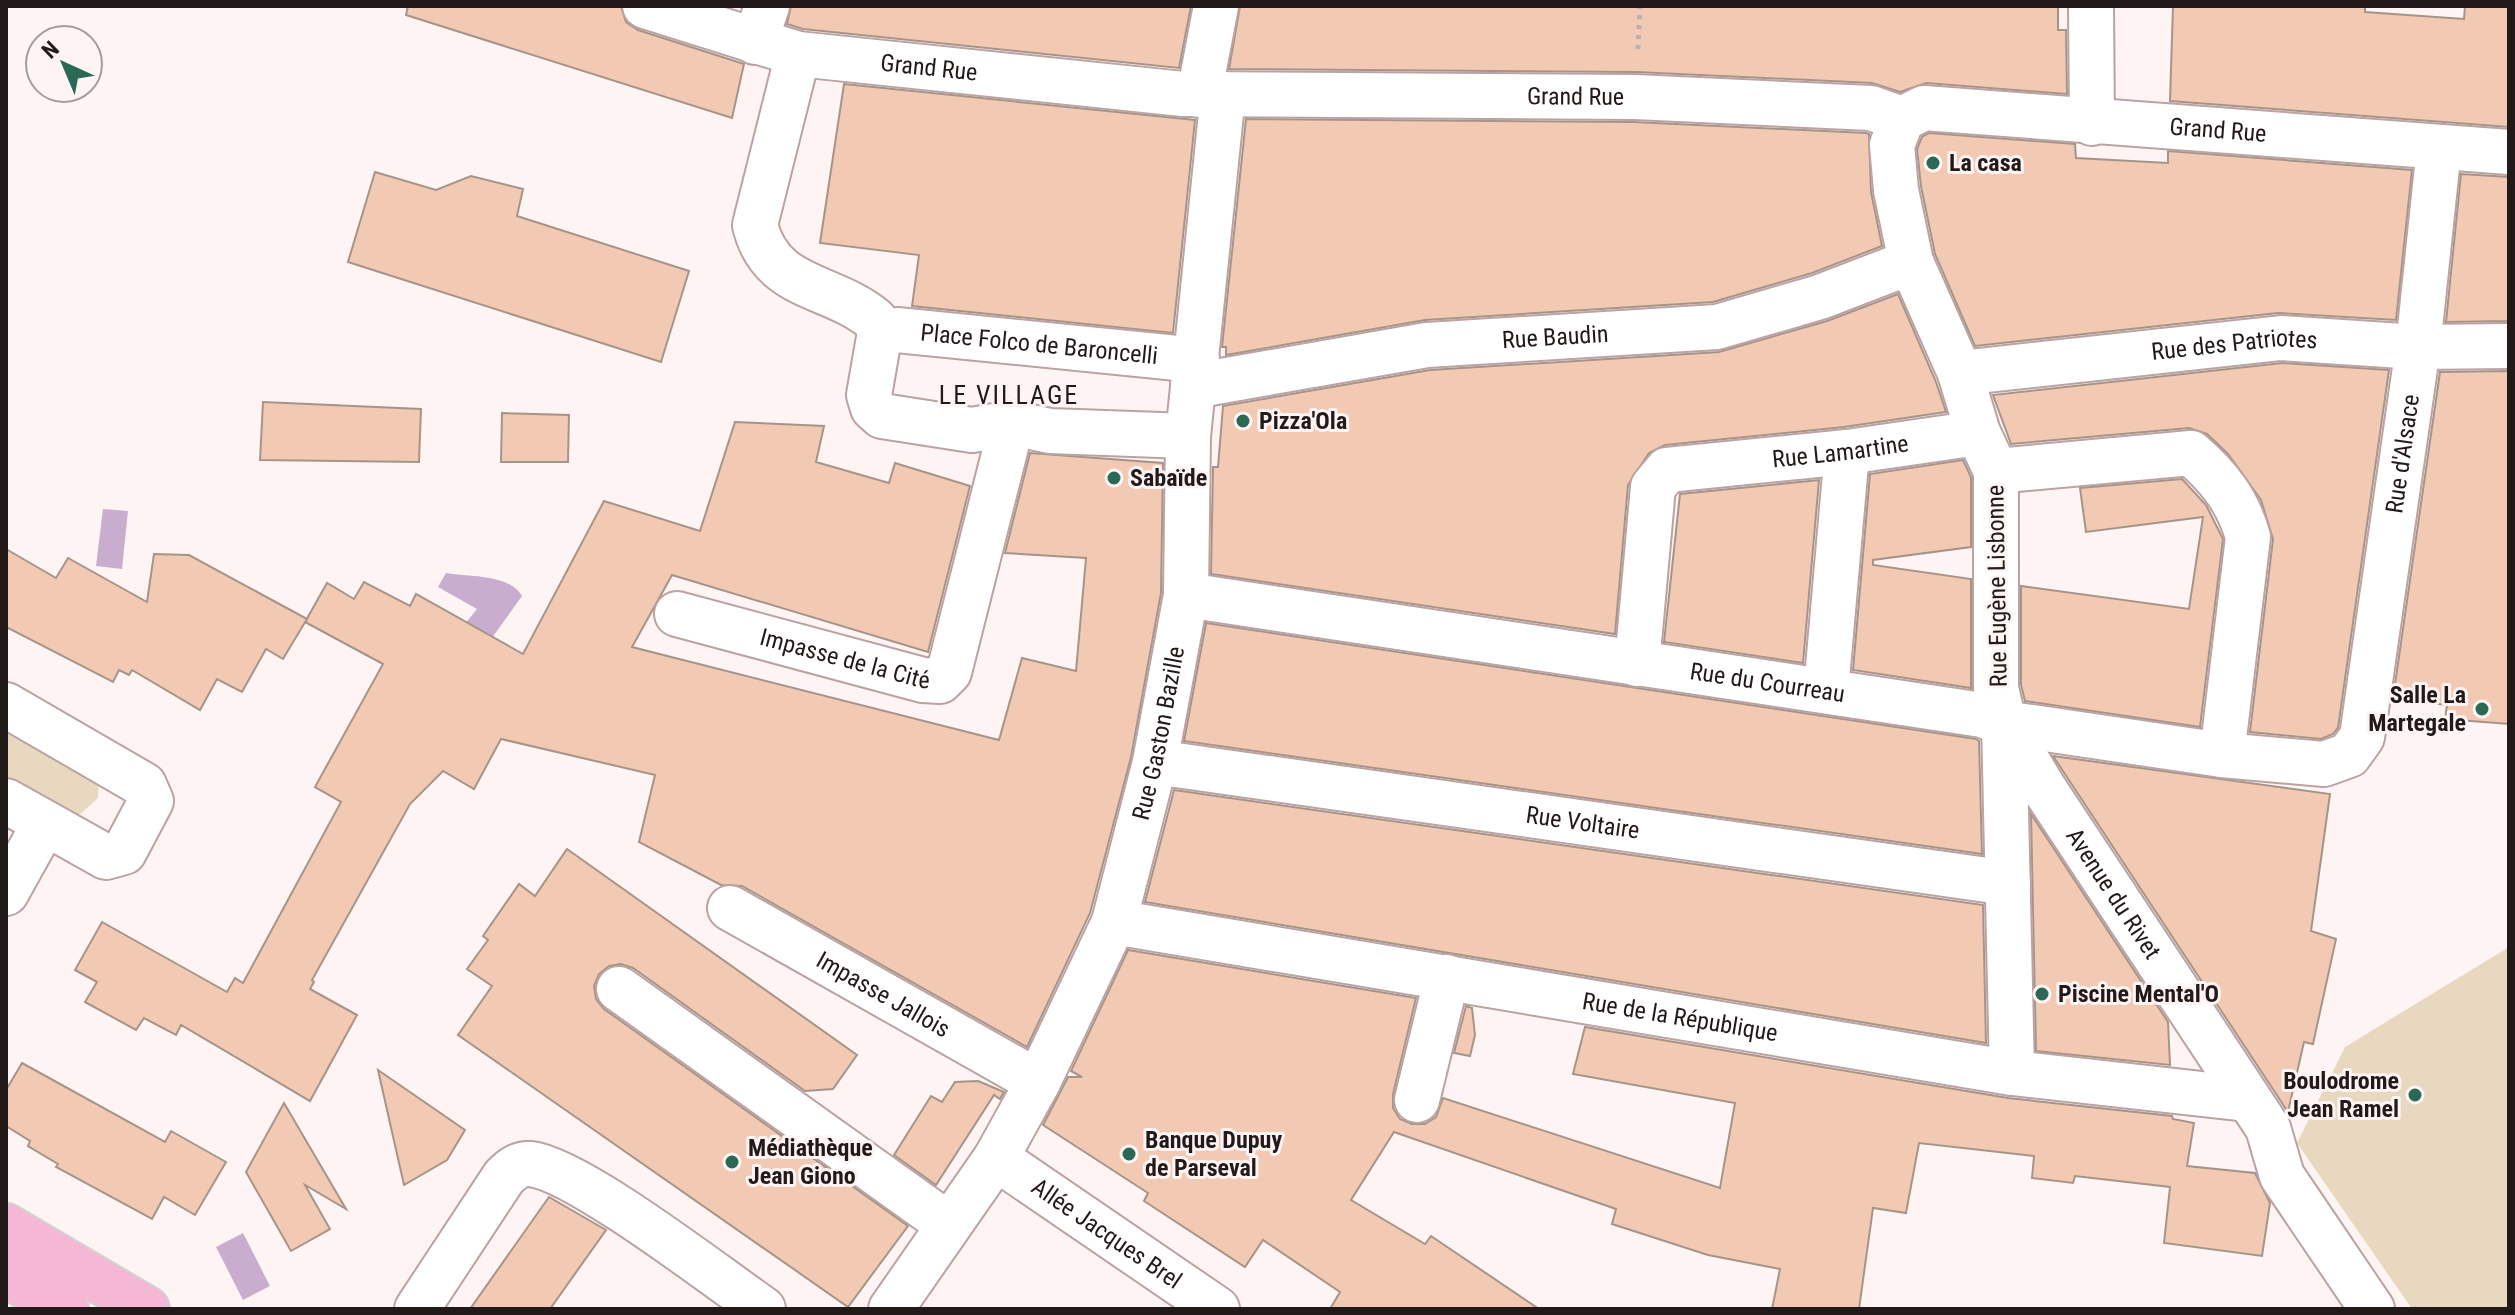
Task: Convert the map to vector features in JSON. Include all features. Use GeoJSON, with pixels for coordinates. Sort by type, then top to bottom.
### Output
{"type":"FeatureCollection","features":[{"type":"Feature","properties":{"kind":"main road"},"geometry":{"type":"LineString","coordinates":[[6,1226],[147,1309]]}},
{"type":"Feature","properties":{"kind":"main road"},"geometry":{"type":"LineString","coordinates":[[6,1275],[66,1309]]}},
{"type":"Feature","properties":{"kind":"street","name":"Grand Rue"},"geometry":{"type":"LineString","coordinates":[[645,6],[761,24],[798,54],[1211,94],[1635,97],[1871,108],[1902,119],[1924,108],[2509,152]]}},
{"type":"Feature","properties":{"kind":"street","name":"Rue Gaston Bazille"},"geometry":{"type":"LineString","coordinates":[[891,1309],[996,1158],[1038,1082],[1114,922],[1155,762],[1186,595],[1188,436],[1195,373],[1216,6]]}},
{"type":"Feature","properties":{"kind":"street"},"geometry":{"type":"LineString","coordinates":[[2091,6],[2092,123]]}},
{"type":"Feature","properties":{"kind":"street"},"geometry":{"type":"LineString","coordinates":[[798,54],[755,225],[762,249],[783,273],[866,312],[875,320],[880,332],[869,395],[873,408],[882,416],[972,430],[1012,423],[1050,431],[1188,436]]}},
{"type":"Feature","properties":{"kind":"street","name":"Rue Eugène Lisbonne"},"geometry":{"type":"LineString","coordinates":[[1902,119],[1892,145],[1896,190],[1911,262],[1960,373],[1987,452],[1996,688],[2004,723],[2012,1073]]}},
{"type":"Feature","properties":{"kind":"street","name":"Rue d'Alsace"},"geometry":{"type":"LineString","coordinates":[[2349,755],[2362,737],[2418,347],[2439,148]]}},
{"type":"Feature","properties":{"kind":"street","name":"Rue Baudin"},"geometry":{"type":"LineString","coordinates":[[1195,373],[1427,345],[1717,327],[1820,297],[1911,262]]}},
{"type":"Feature","properties":{"kind":"street","name":"Place Folco de Baroncelli"},"geometry":{"type":"LineString","coordinates":[[880,332],[897,330],[1195,373]]}},
{"type":"Feature","properties":{"kind":"street","name":"Rue des Patriotes"},"geometry":{"type":"LineString","coordinates":[[1960,373],[2281,338],[2418,347],[2509,346]]}},
{"type":"Feature","properties":{"kind":"street","name":"Impasse de la Cité"},"geometry":{"type":"LineString","coordinates":[[677,614],[923,680],[940,681],[949,672],[1012,423]]}},
{"type":"Feature","properties":{"kind":"street"},"geometry":{"type":"LineString","coordinates":[[1826,690],[1847,452]]}},
{"type":"Feature","properties":{"kind":"street","name":"Rue Lamartine"},"geometry":{"type":"LineString","coordinates":[[1637,664],[1653,487],[1667,470],[1847,452],[2191,453],[2220,478],[2243,519],[2248,537],[2222,755]]}},
{"type":"Feature","properties":{"kind":"street","name":"Rue du Courreau"},"geometry":{"type":"LineString","coordinates":[[1186,595],[1826,690],[1982,715],[2004,723],[2222,755],[2324,764],[2349,755]]}},
{"type":"Feature","properties":{"kind":"street"},"geometry":{"type":"LineString","coordinates":[[6,705],[144,785],[151,801],[124,852],[106,857],[6,801]]}},
{"type":"Feature","properties":{"kind":"street","name":"Avenue du Rivet"},"geometry":{"type":"LineString","coordinates":[[2004,723],[2268,1128],[2282,1176],[2372,1309]]}},
{"type":"Feature","properties":{"kind":"street","name":"Rue Voltaire"},"geometry":{"type":"LineString","coordinates":[[1155,762],[2008,883]]}},
{"type":"Feature","properties":{"kind":"street"},"geometry":{"type":"LineString","coordinates":[[6,893],[45,823]]}},
{"type":"Feature","properties":{"kind":"street","name":"Impasse Jallois"},"geometry":{"type":"LineString","coordinates":[[730,908],[1038,1082]]}},
{"type":"Feature","properties":{"kind":"street","name":"Rue de la République"},"geometry":{"type":"LineString","coordinates":[[1114,922],[2012,1073],[2247,1099]]}},
{"type":"Feature","properties":{"kind":"street"},"geometry":{"type":"LineString","coordinates":[[1417,1100],[1447,977]]}},
{"type":"Feature","properties":{"kind":"street"},"geometry":{"type":"LineString","coordinates":[[619,989],[949,1225]]}},
{"type":"Feature","properties":{"kind":"street","name":"Allée Jacques Brel"},"geometry":{"type":"LineString","coordinates":[[996,1158],[1217,1309]]}},
{"type":"Feature","properties":{"kind":"street"},"geometry":{"type":"LineString","coordinates":[[417,1309],[504,1177],[513,1168],[528,1163],[568,1176],[763,1309]]}},
{"type":"Feature","properties":{"kind":"shaded area"},"geometry":{"type":"Polygon","coordinates":[[[103,509],[128,511],[122,569],[96,566],[103,509]]]}},
{"type":"Feature","properties":{"kind":"shaded area"},"geometry":{"type":"Polygon","coordinates":[[[446,573],[499,580],[522,596],[489,642],[464,625],[477,609],[438,587],[446,573]]]}},
{"type":"Feature","properties":{"kind":"shaded area"},"geometry":{"type":"Polygon","coordinates":[[[6,726],[99,779],[98,798],[79,815],[6,778],[6,726]]]}},
{"type":"Feature","properties":{"kind":"shaded area","name":"Boulodrome Jean Ramel"},"geometry":{"type":"Polygon","coordinates":[[[2509,947],[2509,1309],[2412,1309],[2297,1143],[2345,1047],[2509,947]]]}},
{"type":"Feature","properties":{"kind":"shaded area"},"geometry":{"type":"Polygon","coordinates":[[[243,1233],[270,1286],[243,1300],[216,1247],[243,1233]]]}},
{"type":"Feature","properties":{"kind":"building"},"geometry":{"type":"Polygon","coordinates":[[[408,6],[621,6],[626,22],[638,30],[744,64],[732,118],[406,15],[408,6]]]}},
{"type":"Feature","properties":{"kind":"building"},"geometry":{"type":"Polygon","coordinates":[[[791,6],[1191,6],[1179,68],[803,29],[787,24],[791,6]]]}},
{"type":"Feature","properties":{"kind":"building"},"geometry":{"type":"Polygon","coordinates":[[[1240,6],[2058,6],[2058,30],[2066,30],[2067,94],[1926,83],[1900,92],[1872,83],[1636,72],[1229,69],[1240,6]]]}},
{"type":"Feature","properties":{"kind":"building"},"geometry":{"type":"Polygon","coordinates":[[[2173,6],[2365,6],[2365,12],[2464,19],[2465,6],[2509,6],[2509,127],[2170,101],[2173,6]]]}},
{"type":"Feature","properties":{"kind":"building"},"geometry":{"type":"Polygon","coordinates":[[[844,84],[1195,120],[1173,333],[912,306],[919,255],[820,243],[844,84]]]}},
{"type":"Feature","properties":{"kind":"building"},"geometry":{"type":"Polygon","coordinates":[[[1246,119],[1634,122],[1866,133],[1869,134],[1871,192],[1882,246],[1812,273],[1713,302],[1425,320],[1226,355],[1226,347],[1222,347],[1246,119]]]}},
{"type":"Feature","properties":{"kind":"building"},"geometry":{"type":"Polygon","coordinates":[[[1929,133],[2075,144],[2076,158],[2168,163],[2168,151],[2412,170],[2396,320],[2278,313],[1975,346],[1935,254],[1917,149],[1922,137],[1929,133]]]}},
{"type":"Feature","properties":{"kind":"building"},"geometry":{"type":"Polygon","coordinates":[[[375,172],[436,190],[471,176],[523,189],[517,216],[689,271],[661,362],[348,262],[375,172]]]}},
{"type":"Feature","properties":{"kind":"building"},"geometry":{"type":"Polygon","coordinates":[[[2461,174],[2509,177],[2509,321],[2446,322],[2461,174]]]}},
{"type":"Feature","properties":{"kind":"building"},"geometry":{"type":"Polygon","coordinates":[[[1898,294],[1946,412],[1844,427],[1665,445],[1649,453],[1628,485],[1615,634],[1211,574],[1213,467],[1218,467],[1223,406],[1430,370],[1719,352],[1827,321],[1898,294]]]}},
{"type":"Feature","properties":{"kind":"building"},"geometry":{"type":"Polygon","coordinates":[[[2282,363],[2389,370],[2338,728],[2321,739],[2250,732],[2273,539],[2261,500],[2228,454],[2207,434],[2189,428],[2011,444],[1993,395],[2282,363]]]}},
{"type":"Feature","properties":{"kind":"building"},"geometry":{"type":"Polygon","coordinates":[[[2509,371],[2509,724],[2445,719],[2447,705],[2422,702],[2423,694],[2394,691],[2440,372],[2509,371]]]}},
{"type":"Feature","properties":{"kind":"building"},"geometry":{"type":"Polygon","coordinates":[[[263,402],[421,409],[419,462],[260,460],[263,402]]]}},
{"type":"Feature","properties":{"kind":"building"},"geometry":{"type":"Polygon","coordinates":[[[502,413],[569,415],[568,462],[501,462],[502,413]]]}},
{"type":"Feature","properties":{"kind":"building"},"geometry":{"type":"Polygon","coordinates":[[[735,422],[824,426],[816,462],[889,483],[895,463],[970,486],[928,652],[672,575],[632,647],[999,740],[1022,658],[1076,671],[1086,558],[1005,553],[1030,453],[1163,463],[1161,593],[1131,757],[1090,913],[1027,1047],[742,886],[721,885],[639,842],[655,775],[501,739],[474,789],[443,771],[410,804],[312,980],[310,989],[357,1015],[310,1101],[181,1025],[176,1035],[144,1018],[136,1030],[85,1002],[97,982],[75,970],[102,922],[227,992],[235,978],[243,983],[341,802],[315,787],[383,664],[305,622],[327,583],[354,599],[364,582],[410,606],[416,594],[523,654],[604,501],[700,531],[735,422]]]}},
{"type":"Feature","properties":{"kind":"building"},"geometry":{"type":"Polygon","coordinates":[[[1963,460],[1971,477],[1971,547],[1873,560],[1873,565],[1971,579],[1971,688],[1853,670],[1870,474],[1963,460]]]}},
{"type":"Feature","properties":{"kind":"building"},"geometry":{"type":"Polygon","coordinates":[[[2182,479],[2206,505],[2223,539],[2200,727],[2025,701],[2021,685],[2021,586],[2189,609],[2203,517],[2086,532],[2080,488],[2182,479]]]}},
{"type":"Feature","properties":{"kind":"building"},"geometry":{"type":"Polygon","coordinates":[[[1819,480],[1803,663],[1664,642],[1680,494],[1819,480]]]}},
{"type":"Feature","properties":{"kind":"building"},"geometry":{"type":"Polygon","coordinates":[[[6,549],[56,578],[68,558],[147,602],[154,554],[189,555],[307,619],[283,659],[266,649],[242,692],[217,679],[200,710],[132,670],[129,675],[119,670],[113,682],[6,627],[6,549]]]}},
{"type":"Feature","properties":{"kind":"building"},"geometry":{"type":"Polygon","coordinates":[[[1206,623],[1976,739],[1979,741],[1982,854],[1184,741],[1206,623]]]}},
{"type":"Feature","properties":{"kind":"building"},"geometry":{"type":"Polygon","coordinates":[[[2053,756],[2330,794],[2311,931],[2336,939],[2313,1044],[2304,1042],[2288,1112],[2053,756]]]}},
{"type":"Feature","properties":{"kind":"building"},"geometry":{"type":"Polygon","coordinates":[[[1174,790],[1983,905],[1986,1043],[1145,902],[1174,790]]]}},
{"type":"Feature","properties":{"kind":"building"},"geometry":{"type":"Polygon","coordinates":[[[2031,814],[2168,1022],[2170,1065],[2036,1051],[2031,814]]]}},
{"type":"Feature","properties":{"kind":"building"},"geometry":{"type":"Polygon","coordinates":[[[567,849],[857,1055],[833,1089],[805,1091],[633,968],[621,964],[609,966],[599,974],[594,986],[596,999],[604,1009],[908,1226],[848,1307],[458,1035],[492,986],[467,969],[488,940],[483,936],[519,884],[535,896],[567,849]]]}},
{"type":"Feature","properties":{"kind":"building"},"geometry":{"type":"Polygon","coordinates":[[[1128,950],[1416,998],[1393,1094],[1393,1108],[1400,1119],[1412,1124],[1425,1124],[1436,1117],[1443,1098],[1720,1188],[1735,1103],[1573,1074],[1585,1027],[2008,1098],[2172,1116],[2173,1119],[2194,1123],[2187,1166],[2255,1173],[2270,1203],[2262,1256],[2164,1243],[2170,1187],[2075,1176],[2073,1183],[2032,1178],[2034,1156],[1919,1143],[1906,1213],[1873,1208],[1859,1309],[1772,1309],[1780,1269],[1708,1255],[1612,1224],[1616,1209],[1394,1132],[1351,1200],[1425,1244],[1431,1236],[1539,1309],[1330,1309],[1340,1292],[1263,1240],[1245,1267],[1144,1201],[1148,1193],[1043,1125],[1068,1077],[1082,1077],[1071,1071],[1128,950]]]}},
{"type":"Feature","properties":{"kind":"building"},"geometry":{"type":"Polygon","coordinates":[[[1466,1006],[1472,1008],[1475,1035],[1470,1056],[1454,1053],[1466,1006]]]}},
{"type":"Feature","properties":{"kind":"building"},"geometry":{"type":"Polygon","coordinates":[[[22,1063],[165,1142],[171,1131],[226,1162],[195,1215],[164,1197],[152,1219],[56,1167],[58,1164],[28,1146],[30,1141],[6,1126],[6,1090],[22,1063]]]}},
{"type":"Feature","properties":{"kind":"building"},"geometry":{"type":"Polygon","coordinates":[[[378,1070],[465,1130],[447,1160],[404,1185],[378,1070]]]}},
{"type":"Feature","properties":{"kind":"building"},"geometry":{"type":"Polygon","coordinates":[[[978,1081],[1004,1092],[1000,1099],[994,1095],[936,1185],[894,1155],[931,1096],[942,1102],[955,1082],[978,1081]]]}},
{"type":"Feature","properties":{"kind":"building"},"geometry":{"type":"Polygon","coordinates":[[[284,1103],[346,1209],[305,1185],[330,1229],[291,1251],[246,1172],[284,1103]]]}},
{"type":"Feature","properties":{"kind":"building"},"geometry":{"type":"Polygon","coordinates":[[[549,1197],[606,1230],[550,1309],[470,1309],[549,1197]]]}},
{"type":"Feature","properties":{"kind":"place","name":"La casa"},"geometry":{"type":"Point","coordinates":[1933,163]}},
{"type":"Feature","properties":{"kind":"place","name":"Pizza'Ola"},"geometry":{"type":"Point","coordinates":[1243,421]}},
{"type":"Feature","properties":{"kind":"place","name":"Sabaïde"},"geometry":{"type":"Point","coordinates":[1114,478]}},
{"type":"Feature","properties":{"kind":"place","name":"Salle La Martegale"},"geometry":{"type":"Point","coordinates":[2482,709]}},
{"type":"Feature","properties":{"kind":"place","name":"Piscine Mental'O"},"geometry":{"type":"Point","coordinates":[2042,994]}},
{"type":"Feature","properties":{"kind":"place","name":"Boulodrome Jean Ramel"},"geometry":{"type":"Point","coordinates":[2415,1095]}},
{"type":"Feature","properties":{"kind":"place","name":"Banque Dupuy de Parseval"},"geometry":{"type":"Point","coordinates":[1129,1154]}},
{"type":"Feature","properties":{"kind":"place","name":"Médiathèque Jean Giono"},"geometry":{"type":"Point","coordinates":[732,1162]}},
{"type":"Feature","properties":{"kind":"district","name":"LE VILLAGE"},"geometry":{"type":"Point","coordinates":[1009,395]}}]}
